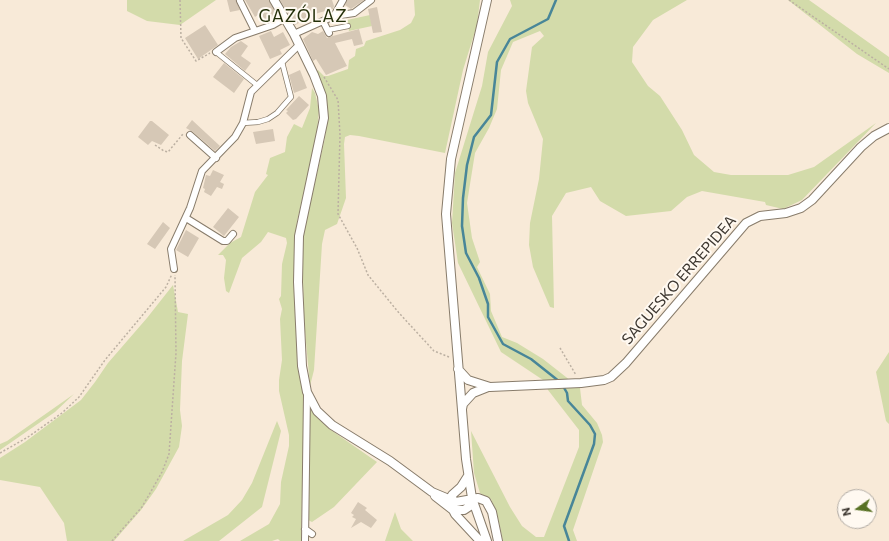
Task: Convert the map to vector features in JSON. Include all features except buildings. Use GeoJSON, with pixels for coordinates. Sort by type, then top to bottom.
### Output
{"type":"FeatureCollection","features":[{"type":"Feature","properties":{"kind":"street"},"geometry":{"type":"LineString","coordinates":[[241,0],[255,31]]}},
{"type":"Feature","properties":{"kind":"street"},"geometry":{"type":"LineString","coordinates":[[274,0],[294,34],[314,75],[322,96],[324,118],[322,135],[299,236],[298,256],[302,366],[307,392],[305,541]]}},
{"type":"Feature","properties":{"kind":"street"},"geometry":{"type":"LineString","coordinates":[[334,16],[343,0]]}},
{"type":"Feature","properties":{"kind":"street"},"geometry":{"type":"LineString","coordinates":[[294,34],[334,16],[354,13],[371,0]]}},
{"type":"Feature","properties":{"kind":"street"},"geometry":{"type":"LineString","coordinates":[[487,0],[454,140],[448,187],[447,235],[457,364],[468,476],[472,498],[487,541]]}},
{"type":"Feature","properties":{"kind":"street"},"geometry":{"type":"LineString","coordinates":[[256,85],[216,52],[235,38],[285,18]]}},
{"type":"Feature","properties":{"kind":"street"},"geometry":{"type":"LineString","coordinates":[[323,21],[328,32],[348,26]]}},
{"type":"Feature","properties":{"kind":"street"},"geometry":{"type":"LineString","coordinates":[[174,269],[171,249],[186,218],[202,171],[235,137],[243,123],[247,100],[256,85],[299,45]]}},
{"type":"Feature","properties":{"kind":"street"},"geometry":{"type":"LineString","coordinates":[[243,123],[258,122],[268,119],[277,113],[291,97],[282,62]]}},
{"type":"Feature","properties":{"kind":"street","name":"SAGUESKO ERREPIDEA"},"geometry":{"type":"LineString","coordinates":[[490,387],[569,384],[604,380],[616,372],[746,223],[760,216],[786,213],[801,208],[812,200],[861,147],[874,136],[889,128]]}},
{"type":"Feature","properties":{"kind":"street"},"geometry":{"type":"LineString","coordinates":[[190,135],[216,158]]}},
{"type":"Feature","properties":{"kind":"street"},"geometry":{"type":"LineString","coordinates":[[186,218],[212,236],[223,241],[227,240],[233,234]]}},
{"type":"Feature","properties":{"kind":"street"},"geometry":{"type":"LineString","coordinates":[[457,364],[468,380],[490,387]]}},
{"type":"Feature","properties":{"kind":"street"},"geometry":{"type":"LineString","coordinates":[[460,388],[464,386],[480,385]]}},
{"type":"Feature","properties":{"kind":"street"},"geometry":{"type":"LineString","coordinates":[[462,415],[463,404],[473,393],[490,387]]}},
{"type":"Feature","properties":{"kind":"street"},"geometry":{"type":"LineString","coordinates":[[307,392],[317,411],[332,425],[390,461],[432,492],[456,502],[472,498],[482,498],[488,504],[498,541]]}},
{"type":"Feature","properties":{"kind":"street"},"geometry":{"type":"LineString","coordinates":[[468,476],[461,487],[452,496],[451,500],[455,514],[480,541]]}},
{"type":"Feature","properties":{"kind":"street"},"geometry":{"type":"LineString","coordinates":[[432,492],[437,498],[453,510],[464,510],[470,506],[472,498]]}},
{"type":"Feature","properties":{"kind":"street"},"geometry":{"type":"LineString","coordinates":[[305,529],[312,534]]}},
{"type":"Feature","properties":{"kind":"path"},"geometry":{"type":"LineString","coordinates":[[180,0],[181,38],[196,62],[212,52],[216,52]]}},
{"type":"Feature","properties":{"kind":"path"},"geometry":{"type":"LineString","coordinates":[[789,0],[889,69]]}},
{"type":"Feature","properties":{"kind":"path"},"geometry":{"type":"LineString","coordinates":[[322,74],[338,100],[340,135],[338,214],[358,248],[368,275],[399,313],[434,350],[457,364]]}},
{"type":"Feature","properties":{"kind":"path"},"geometry":{"type":"LineString","coordinates":[[155,145],[168,152],[180,136],[186,132],[190,135]]}},
{"type":"Feature","properties":{"kind":"path"},"geometry":{"type":"LineString","coordinates":[[0,454],[62,413],[79,397],[105,360],[166,287],[174,269]]}},
{"type":"Feature","properties":{"kind":"path"},"geometry":{"type":"LineString","coordinates":[[112,541],[142,507],[162,472],[169,454],[176,353],[176,283],[174,269]]}},
{"type":"Feature","properties":{"kind":"path"},"geometry":{"type":"LineString","coordinates":[[560,348],[581,383]]}},
{"type":"Feature","properties":{"kind":"green space"},"geometry":{"type":"Polygon","coordinates":[[[127,0],[216,0],[180,25],[147,21],[127,11],[127,0]]]}},
{"type":"Feature","properties":{"kind":"green space"},"geometry":{"type":"Polygon","coordinates":[[[414,0],[480,0],[477,25],[463,70],[445,153],[359,136],[350,135],[345,137],[346,198],[337,224],[325,230],[322,244],[314,370],[310,386],[304,320],[302,239],[325,138],[327,116],[326,96],[316,72],[318,70],[324,76],[328,76],[348,69],[349,60],[355,56],[356,49],[364,46],[366,41],[400,30],[411,23],[415,15],[414,0]]]}},
{"type":"Feature","properties":{"kind":"green space"},"geometry":{"type":"Polygon","coordinates":[[[510,0],[687,0],[653,20],[633,47],[632,62],[648,86],[660,96],[682,130],[694,155],[714,172],[731,175],[788,175],[814,167],[876,123],[802,200],[783,209],[766,205],[765,202],[702,191],[687,197],[671,211],[626,216],[600,201],[591,187],[566,193],[552,216],[554,308],[550,307],[533,267],[529,245],[530,223],[539,179],[543,139],[528,103],[526,91],[532,47],[544,36],[540,31],[513,42],[501,70],[497,109],[489,128],[475,153],[467,203],[472,238],[480,262],[477,267],[490,294],[491,311],[502,337],[517,343],[543,359],[580,388],[582,405],[597,423],[602,435],[603,442],[573,530],[577,541],[503,541],[498,518],[491,499],[480,493],[474,473],[471,431],[510,507],[522,526],[536,537],[544,537],[579,447],[579,430],[548,390],[543,380],[501,352],[458,263],[452,223],[455,173],[482,86],[488,52],[512,6],[510,0]]]}},
{"type":"Feature","properties":{"kind":"green space"},"geometry":{"type":"Polygon","coordinates":[[[788,0],[809,0],[889,57],[889,73],[857,54],[788,0]]]}},
{"type":"Feature","properties":{"kind":"green space"},"geometry":{"type":"Polygon","coordinates":[[[370,15],[372,26],[349,31],[347,20],[370,15]]]}},
{"type":"Feature","properties":{"kind":"green space"},"geometry":{"type":"Polygon","coordinates":[[[312,88],[315,93],[319,110],[316,142],[297,221],[294,257],[299,365],[304,398],[301,541],[280,541],[278,539],[272,541],[240,541],[269,524],[280,504],[281,482],[289,446],[289,435],[279,391],[282,360],[280,319],[282,309],[279,299],[281,296],[282,264],[287,243],[286,238],[268,232],[261,242],[242,258],[229,293],[226,291],[224,278],[226,260],[223,255],[218,255],[230,243],[241,237],[255,192],[268,175],[266,174],[270,158],[285,152],[287,137],[294,124],[302,128],[310,108],[312,88]]]}},
{"type":"Feature","properties":{"kind":"green space"},"geometry":{"type":"Polygon","coordinates":[[[173,285],[178,312],[188,314],[182,361],[180,410],[182,426],[179,447],[156,489],[141,510],[114,541],[67,541],[64,523],[40,487],[0,480],[0,458],[25,442],[81,400],[108,363],[173,285]]]}},
{"type":"Feature","properties":{"kind":"green space"},"geometry":{"type":"Polygon","coordinates":[[[889,352],[889,424],[886,421],[876,372],[889,352]]]}},
{"type":"Feature","properties":{"kind":"green space"},"geometry":{"type":"Polygon","coordinates":[[[74,394],[55,412],[0,450],[0,444],[7,441],[74,394]]]}},
{"type":"Feature","properties":{"kind":"green space"},"geometry":{"type":"Polygon","coordinates":[[[310,408],[328,428],[377,462],[334,507],[312,522],[308,520],[310,408]]]}},
{"type":"Feature","properties":{"kind":"green space"},"geometry":{"type":"Polygon","coordinates":[[[277,421],[281,431],[262,507],[219,541],[183,541],[228,515],[242,500],[252,483],[277,421]]]}},
{"type":"Feature","properties":{"kind":"green space"},"geometry":{"type":"Polygon","coordinates":[[[395,512],[401,529],[413,541],[385,541],[395,512]]]}},
{"type":"Feature","properties":{"kind":"waterway"},"geometry":{"type":"LineString","coordinates":[[556,0],[548,19],[510,39],[497,62],[491,115],[474,137],[467,165],[463,198],[462,226],[466,253],[479,278],[488,304],[488,317],[503,344],[531,359],[560,382]]}},
{"type":"Feature","properties":{"kind":"waterway"},"geometry":{"type":"LineString","coordinates":[[563,386],[567,393],[568,401],[590,425],[595,434],[594,444],[564,526],[569,541]]}},
{"type":"Feature","properties":{"kind":"district","name":"GAZÓLAZ"},"geometry":{"type":"Point","coordinates":[303,16]}}]}
